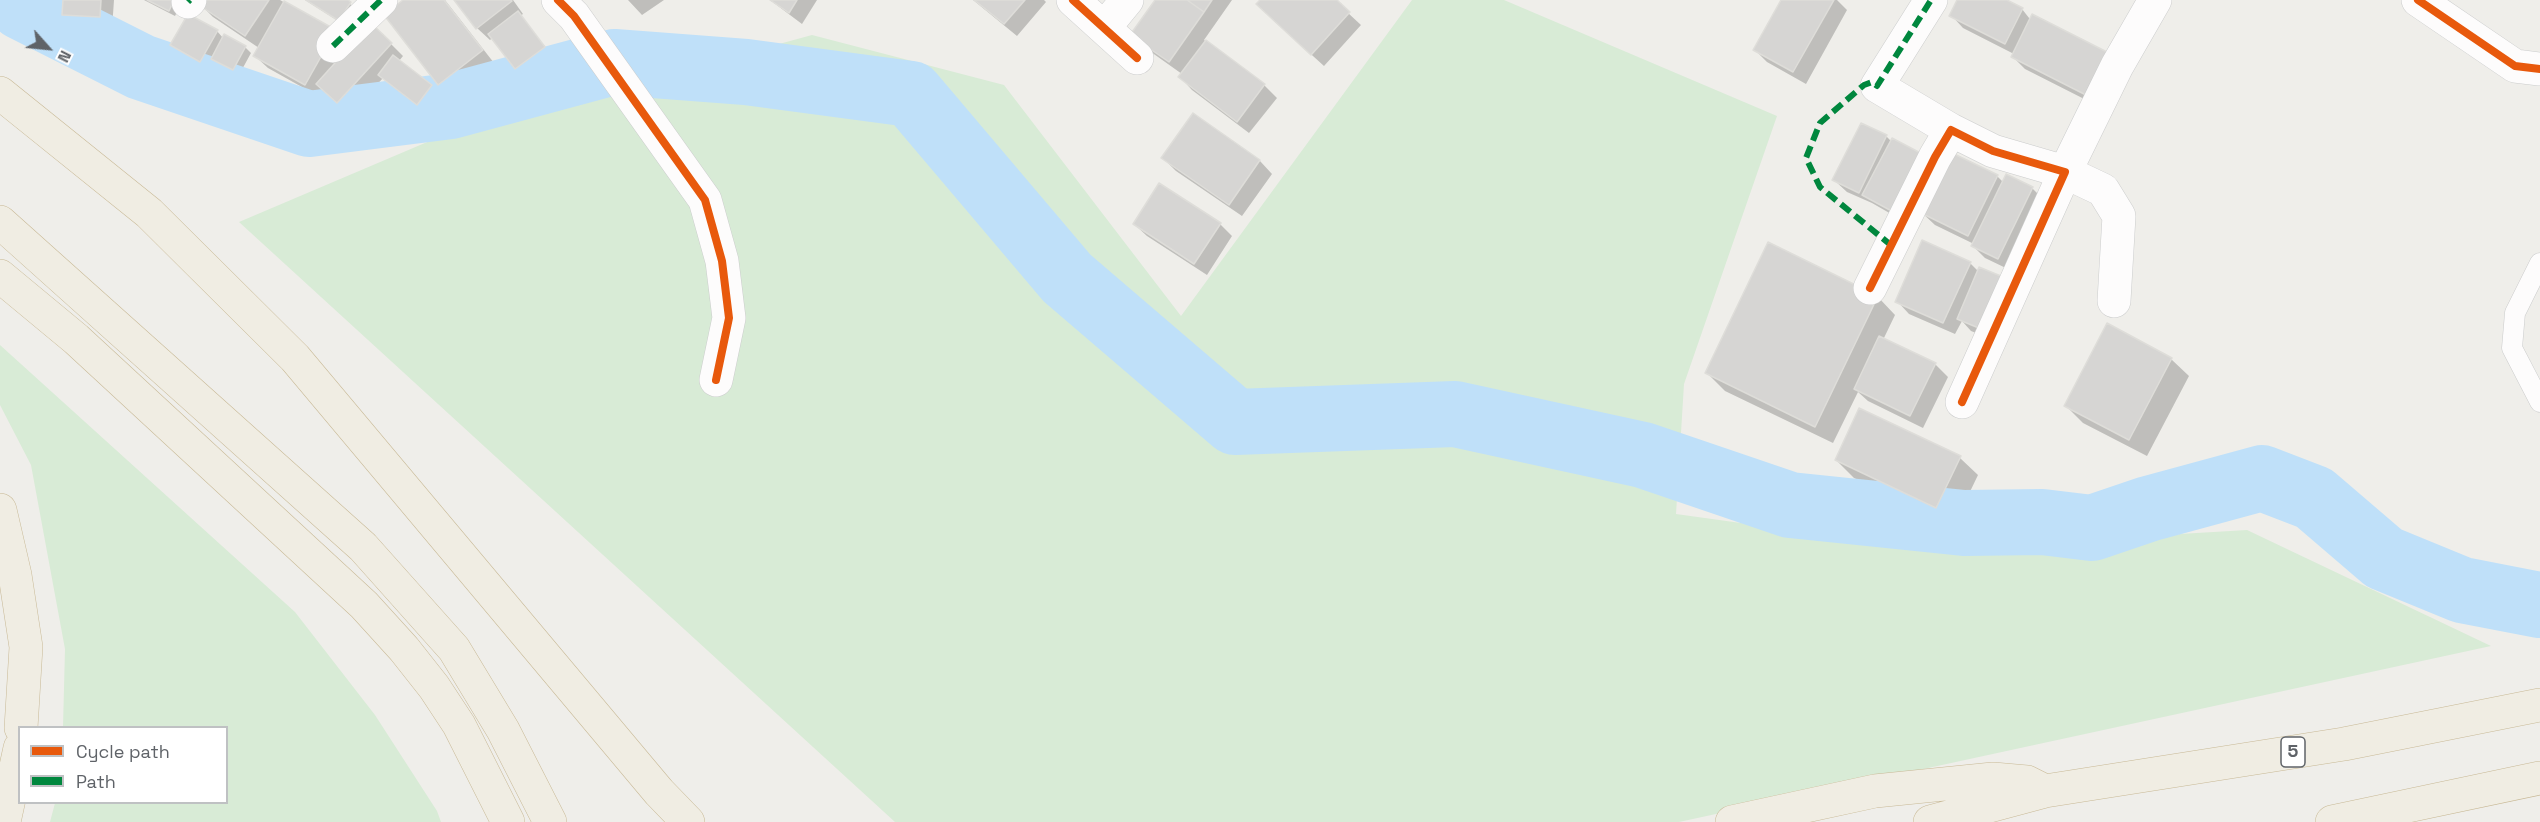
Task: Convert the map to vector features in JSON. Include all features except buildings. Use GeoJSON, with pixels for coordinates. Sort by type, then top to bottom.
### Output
{"type":"FeatureCollection","features":[{"type":"Feature","properties":{"kind":"highway"},"geometry":{"type":"LineString","coordinates":[[0,93],[149,213],[295,358],[659,792],[688,822]]}},
{"type":"Feature","properties":{"kind":"highway"},"geometry":{"type":"LineString","coordinates":[[0,222],[363,547],[454,649],[503,730],[550,822]]}},
{"type":"Feature","properties":{"kind":"highway"},"geometry":{"type":"LineString","coordinates":[[0,276],[76,339],[364,605],[404,649],[434,687],[459,725],[508,822]]}},
{"type":"Feature","properties":{"kind":"highway"},"geometry":{"type":"LineString","coordinates":[[0,510],[15,575],[26,647],[21,726]]}},
{"type":"Feature","properties":{"kind":"highway","name":"5"},"geometry":{"type":"LineString","coordinates":[[1930,822],[2045,791],[2344,744],[2540,705]]}},
{"type":"Feature","properties":{"kind":"highway"},"geometry":{"type":"LineString","coordinates":[[4,822],[18,757]]}},
{"type":"Feature","properties":{"kind":"highway"},"geometry":{"type":"LineString","coordinates":[[2332,822],[2540,778]]}},
{"type":"Feature","properties":{"kind":"highway"},"geometry":{"type":"LineString","coordinates":[[1732,822],[1875,791],[1993,779],[2027,782],[2045,791]]}},
{"type":"Feature","properties":{"kind":"street"},"geometry":{"type":"LineString","coordinates":[[333,46],[381,0]]}},
{"type":"Feature","properties":{"kind":"street"},"geometry":{"type":"LineString","coordinates":[[1073,0],[1137,58]]}},
{"type":"Feature","properties":{"kind":"street"},"geometry":{"type":"LineString","coordinates":[[1104,28],[1127,0]]}},
{"type":"Feature","properties":{"kind":"street"},"geometry":{"type":"LineString","coordinates":[[1930,0],[1877,86],[1951,130],[1993,151],[2065,172],[2103,190],[2119,216],[2114,301]]}},
{"type":"Feature","properties":{"kind":"street"},"geometry":{"type":"LineString","coordinates":[[1962,402],[2065,172],[2117,66],[2155,0]]}},
{"type":"Feature","properties":{"kind":"street"},"geometry":{"type":"LineString","coordinates":[[2418,0],[2515,66],[2540,69]]}},
{"type":"Feature","properties":{"kind":"street"},"geometry":{"type":"LineString","coordinates":[[566,8],[705,200],[722,261],[729,318],[716,380]]}},
{"type":"Feature","properties":{"kind":"street"},"geometry":{"type":"LineString","coordinates":[[1870,288],[1935,157],[1951,130]]}},
{"type":"Feature","properties":{"kind":"lane"},"geometry":{"type":"LineString","coordinates":[[2540,263],[2515,313],[2512,348],[2540,402]]}},
{"type":"Feature","properties":{"kind":"green space"},"geometry":{"type":"Polygon","coordinates":[[[1412,0],[1504,0],[1777,116],[1684,384],[1676,514],[1928,549],[2247,530],[2491,646],[1679,822],[895,822],[239,222],[439,137],[812,35],[1004,85],[1181,316],[1412,0]]]}},
{"type":"Feature","properties":{"kind":"green space"},"geometry":{"type":"Polygon","coordinates":[[[0,345],[295,612],[375,715],[437,811],[441,822],[50,822],[55,804],[228,804],[228,726],[63,726],[65,649],[31,465],[0,405],[0,345]]]}},
{"type":"Feature","properties":{"kind":"waterway"},"geometry":{"type":"LineString","coordinates":[[23,0],[22,7],[141,67],[309,124],[451,106],[614,62],[746,72],[911,94],[1067,278],[1235,422],[1455,414],[1643,455],[1790,505],[1964,523],[2042,522],[2092,528],[2148,509],[2262,478],[2314,498],[2384,558],[2462,590],[2540,605]]}},
{"type":"Feature","properties":{"kind":"marked path"},"geometry":{"type":"LineString","coordinates":[[333,46],[381,0]]}},
{"type":"Feature","properties":{"kind":"marked path"},"geometry":{"type":"LineString","coordinates":[[1892,246],[1820,187],[1806,158],[1820,123],[1864,85],[1872,82],[1877,86],[1931,0]]}},
{"type":"Feature","properties":{"kind":"cycle path"},"geometry":{"type":"LineString","coordinates":[[558,0],[574,16],[705,200],[722,261],[729,318],[716,380]]}},
{"type":"Feature","properties":{"kind":"cycle path"},"geometry":{"type":"LineString","coordinates":[[1073,0],[1137,58]]}},
{"type":"Feature","properties":{"kind":"cycle path"},"geometry":{"type":"LineString","coordinates":[[2418,0],[2515,66],[2540,69]]}},
{"type":"Feature","properties":{"kind":"cycle path"},"geometry":{"type":"LineString","coordinates":[[1870,288],[1935,157],[1951,130],[1993,151],[2065,172],[1962,402]]}}]}
